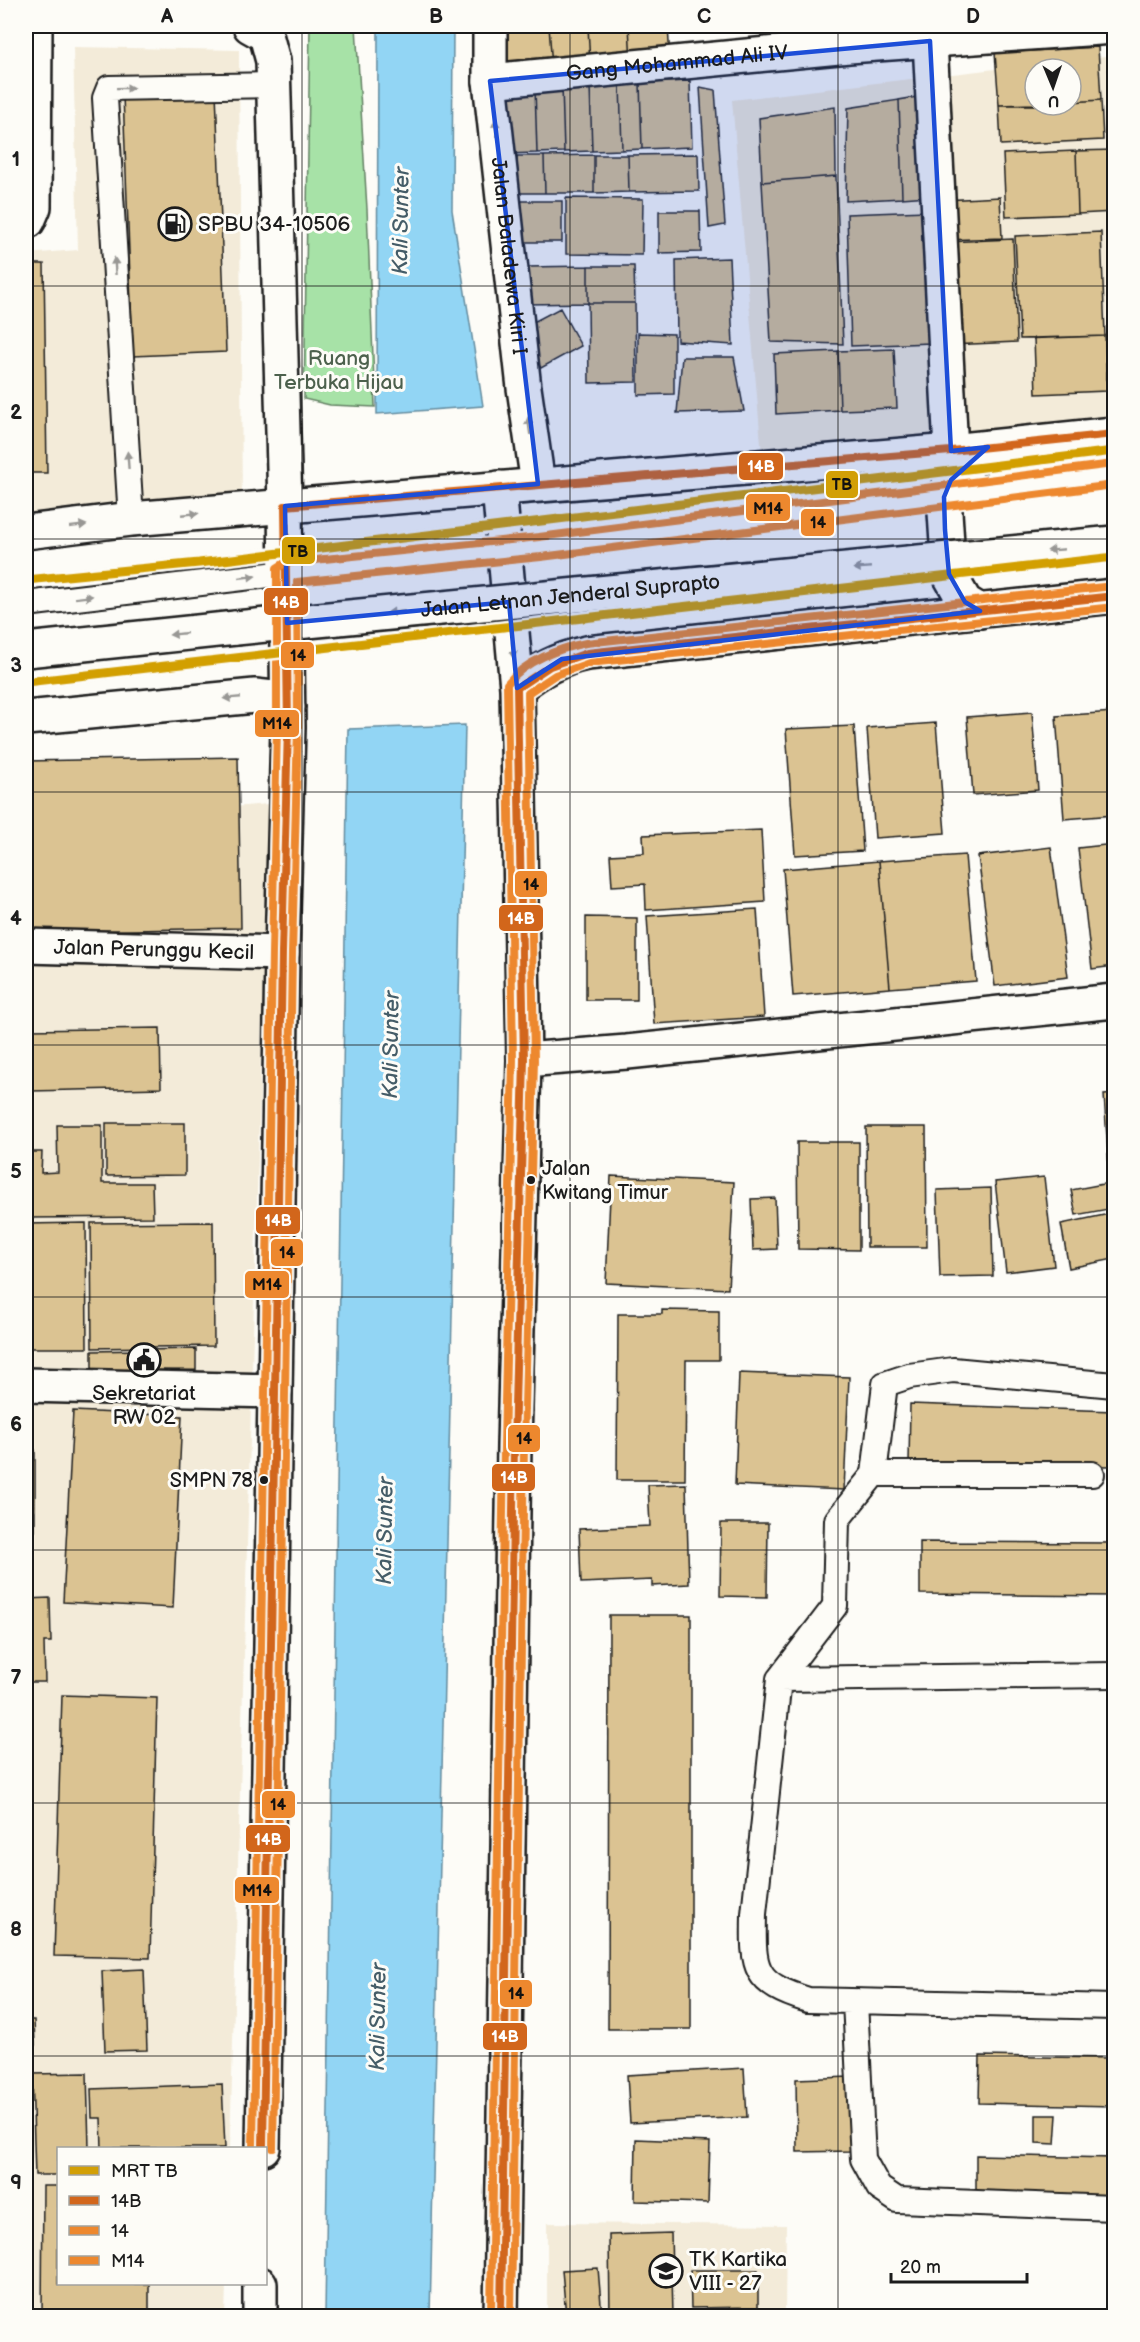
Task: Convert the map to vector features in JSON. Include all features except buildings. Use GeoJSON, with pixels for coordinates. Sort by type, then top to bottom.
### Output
{"type":"FeatureCollection","features":[{"type":"Feature","properties":{"kind":"main road"},"geometry":{"type":"LineString","coordinates":[[26,26],[42,26]]}},
{"type":"Feature","properties":{"kind":"main road"},"geometry":{"type":"LineString","coordinates":[[26,221],[34,207],[35,26]]}},
{"type":"Feature","properties":{"kind":"main road"},"geometry":{"type":"LineString","coordinates":[[250,26],[266,35],[273,60],[288,707],[263,2147]]}},
{"type":"Feature","properties":{"kind":"main road","name":"Jalan Baladewa Kiri I"},"geometry":{"type":"LineString","coordinates":[[490,26],[490,81],[524,388],[538,484]]}},
{"type":"Feature","properties":{"kind":"main road","name":"Gang Mohammad Ali IV"},"geometry":{"type":"LineString","coordinates":[[490,81],[849,36],[930,41],[1114,27]]}},
{"type":"Feature","properties":{"kind":"main road"},"geometry":{"type":"LineString","coordinates":[[930,41],[951,451]]}},
{"type":"Feature","properties":{"kind":"main road"},"geometry":{"type":"LineString","coordinates":[[26,532],[131,519],[951,451],[1114,434]]}},
{"type":"Feature","properties":{"kind":"main road"},"geometry":{"type":"LineString","coordinates":[[980,611],[964,602],[949,574],[944,497],[951,480],[988,447]]}},
{"type":"Feature","properties":{"kind":"main road"},"geometry":{"type":"LineString","coordinates":[[498,488],[517,688],[524,1060],[514,1445],[501,2316]]}},
{"type":"Feature","properties":{"kind":"main road","name":"Jalan Letnan Jenderal Suprapto"},"geometry":{"type":"LineString","coordinates":[[26,650],[1114,543]]}},
{"type":"Feature","properties":{"kind":"main road"},"geometry":{"type":"LineString","coordinates":[[517,688],[537,671],[562,659],[587,652],[1114,596]]}},
{"type":"Feature","properties":{"kind":"main road"},"geometry":{"type":"LineString","coordinates":[[26,718],[255,696],[273,698],[288,707]]}},
{"type":"Feature","properties":{"kind":"main road","name":"Jalan Perunggu Kecil"},"geometry":{"type":"LineString","coordinates":[[26,946],[282,953]]}},
{"type":"Feature","properties":{"kind":"main road"},"geometry":{"type":"LineString","coordinates":[[524,1060],[627,1052],[1114,1001]]}},
{"type":"Feature","properties":{"kind":"main road"},"geometry":{"type":"LineString","coordinates":[[26,1385],[275,1391]]}},
{"type":"Feature","properties":{"kind":"main road"},"geometry":{"type":"LineString","coordinates":[[260,2285],[260,2316]]}},
{"type":"Feature","properties":{"kind":"lane"},"geometry":{"type":"LineString","coordinates":[[131,519],[105,98],[109,88],[273,85]]}},
{"type":"Feature","properties":{"kind":"lane"},"geometry":{"type":"LineString","coordinates":[[26,604],[504,550],[944,497],[1114,474]]}},
{"type":"Feature","properties":{"kind":"lane"},"geometry":{"type":"LineString","coordinates":[[1114,1385],[953,1370],[909,1376],[885,1384],[874,1474],[837,1520],[835,1606],[779,1679],[754,1914],[754,1946],[758,1970],[769,1984],[783,1992],[808,2000],[1114,2007]]}},
{"type":"Feature","properties":{"kind":"lane"},"geometry":{"type":"LineString","coordinates":[[874,1474],[1092,1474]]}},
{"type":"Feature","properties":{"kind":"lane"},"geometry":{"type":"LineString","coordinates":[[779,1679],[1114,1675]]}},
{"type":"Feature","properties":{"kind":"lane"},"geometry":{"type":"LineString","coordinates":[[855,2002],[863,2159],[879,2187],[897,2200],[1114,2208]]}},
{"type":"Feature","properties":{"kind":"highlighted area"},"geometry":{"type":"Polygon","coordinates":[[[930,41],[951,451],[988,447],[951,480],[944,497],[945,530],[949,574],[965,602],[980,611],[562,659],[517,688],[509,602],[287,623],[285,506],[538,484],[490,81],[930,41]]]}},
{"type":"Feature","properties":{"kind":"shaded area"},"geometry":{"type":"Polygon","coordinates":[[[73,47],[239,50],[242,510],[26,535],[26,254],[78,250],[73,47]]]}},
{"type":"Feature","properties":{"kind":"shaded area"},"geometry":{"type":"Polygon","coordinates":[[[1114,55],[1114,434],[763,467],[732,100],[1023,66],[1023,117],[1083,117],[1083,59],[1114,55]]]}},
{"type":"Feature","properties":{"kind":"shaded area"},"geometry":{"type":"Polygon","coordinates":[[[268,804],[230,2147],[57,2147],[57,2285],[226,2285],[225,2316],[26,2316],[26,1502],[33,1206],[26,1206],[26,824],[268,804]]]}},
{"type":"Feature","properties":{"kind":"shaded area","name":"TK Kartika VIII - 27"},"geometry":{"type":"Polygon","coordinates":[[[547,2223],[786,2225],[785,2316],[547,2316],[547,2223]]]}},
{"type":"Feature","properties":{"kind":"green space","name":"Ruang Terbuka Hijau"},"geometry":{"type":"Polygon","coordinates":[[[310,26],[356,26],[367,209],[375,407],[330,405],[304,399],[310,26]]]}},
{"type":"Feature","properties":{"kind":"water","name":"Kali Sunter"},"geometry":{"type":"Polygon","coordinates":[[[378,26],[453,26],[452,210],[483,406],[377,414],[378,26]]]}},
{"type":"Feature","properties":{"kind":"water","name":"Kali Sunter"},"geometry":{"type":"Polygon","coordinates":[[[465,725],[430,2316],[325,2316],[348,729],[465,725]]]}},
{"type":"Feature","properties":{"kind":"metro line","name":"TB"},"geometry":{"type":"LineString","coordinates":[[26,580],[199,563],[1114,451]]}},
{"type":"Feature","properties":{"kind":"metro line","name":"TB"},"geometry":{"type":"LineString","coordinates":[[26,682],[1114,557]]}},
{"type":"Feature","properties":{"kind":"transit line","name":"14B"},"geometry":{"type":"LineString","coordinates":[[263,2147],[282,953],[288,727],[285,506],[951,451],[1114,434]]}},
{"type":"Feature","properties":{"kind":"transit line","name":"M14"},"geometry":{"type":"LineString","coordinates":[[253,2147],[277,727],[277,568],[285,563],[539,537],[1113,464]]}},
{"type":"Feature","properties":{"kind":"transit line","name":"14"},"geometry":{"type":"LineString","coordinates":[[273,2148],[292,953],[298,727],[297,582],[541,557],[1114,485]]}},
{"type":"Feature","properties":{"kind":"transit line","name":"M14"},"geometry":{"type":"LineString","coordinates":[[491,2316],[504,1445],[513,1060],[507,684],[533,662],[565,648],[586,643],[1113,586]]}},
{"type":"Feature","properties":{"kind":"transit line","name":"14B"},"geometry":{"type":"LineString","coordinates":[[501,2316],[514,1445],[524,1060],[517,688],[550,666],[587,653],[1114,596]]}},
{"type":"Feature","properties":{"kind":"transit line","name":"14"},"geometry":{"type":"LineString","coordinates":[[511,2316],[524,1445],[534,1060],[528,693],[555,675],[589,663],[1114,607]]}},
{"type":"Feature","properties":{"kind":"place","name":"SPBU 34-10506"},"geometry":{"type":"Point","coordinates":[175,224]}},
{"type":"Feature","properties":{"kind":"place","name":"Jalan Kwitang Timur"},"geometry":{"type":"Point","coordinates":[531,1180]}},
{"type":"Feature","properties":{"kind":"place","name":"Sekretariat RW 02"},"geometry":{"type":"Point","coordinates":[144,1360]}},
{"type":"Feature","properties":{"kind":"place","name":"SMPN 78"},"geometry":{"type":"Point","coordinates":[264,1480]}},
{"type":"Feature","properties":{"kind":"place","name":"TK Kartika VIII - 27"},"geometry":{"type":"Point","coordinates":[666,2271]}}]}
